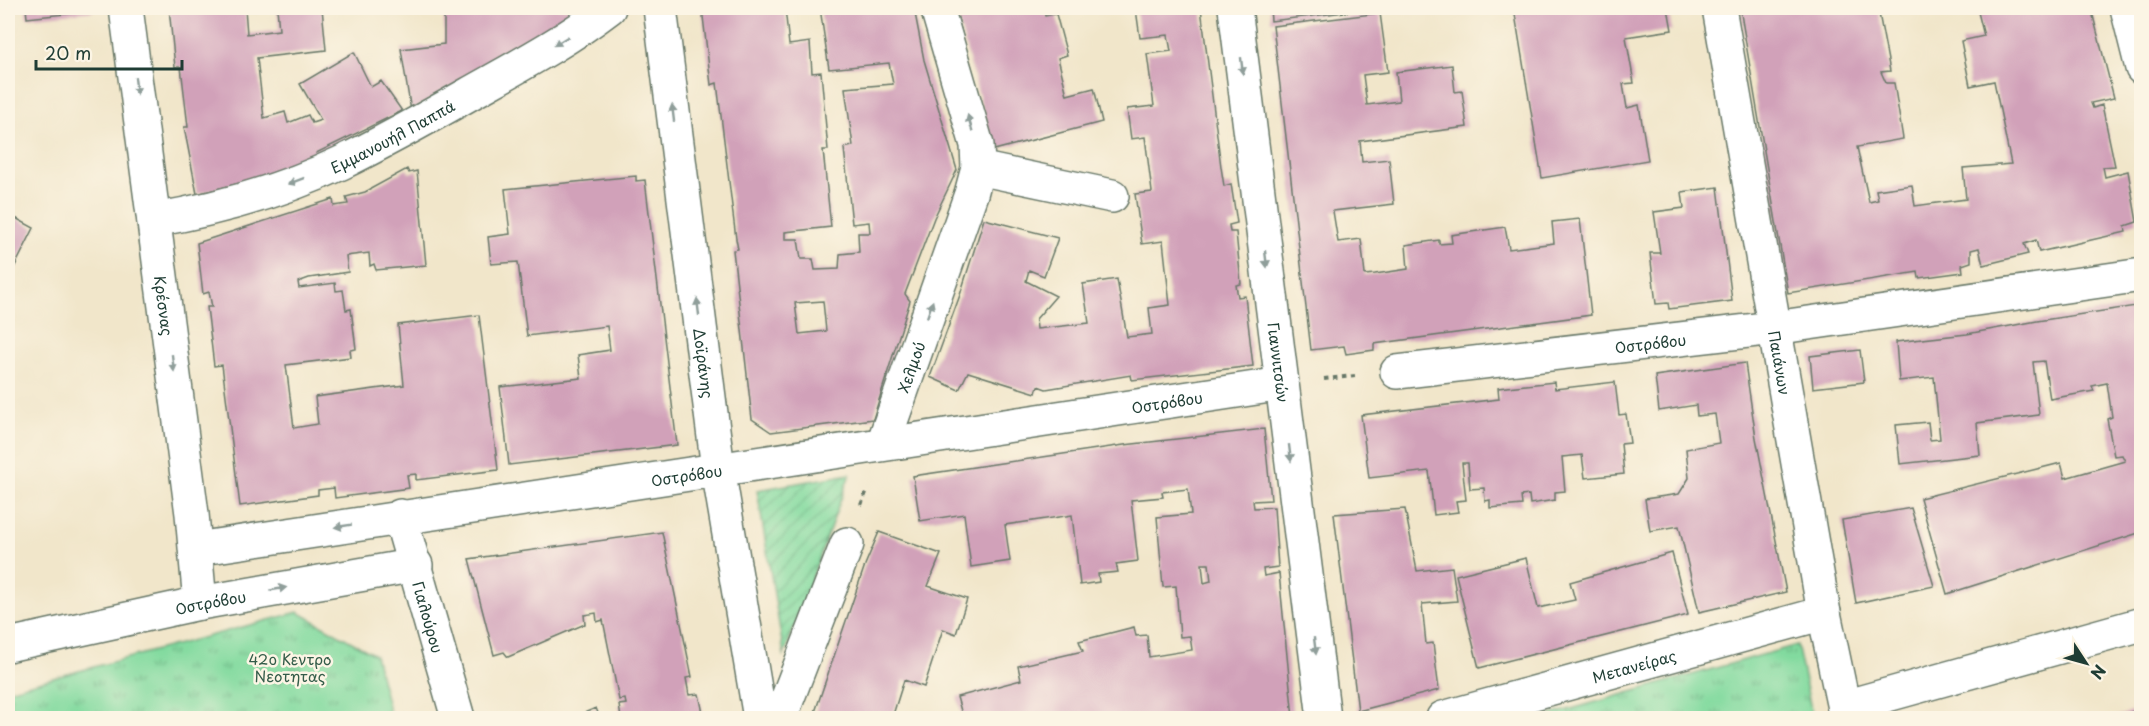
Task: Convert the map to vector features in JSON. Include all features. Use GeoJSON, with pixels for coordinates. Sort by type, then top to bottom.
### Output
{"type":"FeatureCollection","features":[{"type":"Feature","properties":{"kind":"street","name":"Κρέσνας"},"geometry":{"type":"LineString","coordinates":[[126,8],[196,549],[200,603]]}},
{"type":"Feature","properties":{"kind":"street","name":"Εμμανουήλ Παππά"},"geometry":{"type":"LineString","coordinates":[[154,220],[204,211],[291,183],[340,164],[535,57],[609,8]]}},
{"type":"Feature","properties":{"kind":"street","name":"Δοϊράνης"},"geometry":{"type":"LineString","coordinates":[[660,8],[718,469],[760,718]]}},
{"type":"Feature","properties":{"kind":"street","name":"Χελμού"},"geometry":{"type":"LineString","coordinates":[[883,444],[971,194],[978,168],[977,145],[937,8]]}},
{"type":"Feature","properties":{"kind":"street","name":"Γιαννιτσών"},"geometry":{"type":"LineString","coordinates":[[1235,8],[1324,718]]}},
{"type":"Feature","properties":{"kind":"street","name":"Παιάνων"},"geometry":{"type":"LineString","coordinates":[[1719,8],[1824,613],[1845,713]]}},
{"type":"Feature","properties":{"kind":"street"},"geometry":{"type":"LineString","coordinates":[[2127,8],[2142,68]]}},
{"type":"Feature","properties":{"kind":"street"},"geometry":{"type":"LineString","coordinates":[[978,168],[1112,196]]}},
{"type":"Feature","properties":{"kind":"street","name":"Οστρόβου"},"geometry":{"type":"LineString","coordinates":[[1397,372],[1774,328],[2142,275]]}},
{"type":"Feature","properties":{"kind":"street","name":"Οστρόβου"},"geometry":{"type":"LineString","coordinates":[[196,549],[400,516],[1282,384]]}},
{"type":"Feature","properties":{"kind":"street","name":"Γιαλούρου"},"geometry":{"type":"LineString","coordinates":[[400,516],[416,565],[458,718]]}},
{"type":"Feature","properties":{"kind":"street"},"geometry":{"type":"LineString","coordinates":[[780,718],[847,544]]}},
{"type":"Feature","properties":{"kind":"street","name":"Οστρόβου"},"geometry":{"type":"LineString","coordinates":[[8,645],[200,603],[416,565]]}},
{"type":"Feature","properties":{"kind":"street","name":"Μετανείρας"},"geometry":{"type":"LineString","coordinates":[[1443,718],[1824,613]]}},
{"type":"Feature","properties":{"kind":"street"},"geometry":{"type":"LineString","coordinates":[[1845,713],[2142,624]]}},
{"type":"Feature","properties":{"kind":"path"},"geometry":{"type":"LineString","coordinates":[[1282,384],[1397,372]]}},
{"type":"Feature","properties":{"kind":"path"},"geometry":{"type":"LineString","coordinates":[[847,544],[883,444]]}},
{"type":"Feature","properties":{"kind":"green space"},"geometry":{"type":"Polygon","coordinates":[[[850,474],[784,655],[757,490],[850,474]]]}},
{"type":"Feature","properties":{"kind":"green space","name":"42ο Κεντρο Νεοτητας"},"geometry":{"type":"Polygon","coordinates":[[[298,612],[375,655],[391,718],[8,718],[8,690],[298,612]]]}},
{"type":"Feature","properties":{"kind":"green space"},"geometry":{"type":"Polygon","coordinates":[[[1797,645],[1813,718],[1541,718],[1561,712],[1797,645]]]}},
{"type":"Feature","properties":{"kind":"building"},"geometry":{"type":"Polygon","coordinates":[[[26,8],[94,8],[94,11],[27,18],[26,8]]]}},
{"type":"Feature","properties":{"kind":"building"},"geometry":{"type":"Polygon","coordinates":[[[169,8],[245,8],[247,34],[279,30],[277,8],[322,8],[326,50],[257,58],[264,118],[285,112],[288,123],[308,115],[312,123],[321,120],[300,84],[354,52],[371,87],[381,81],[402,111],[316,153],[318,158],[256,179],[197,194],[184,127],[188,127],[181,67],[175,67],[169,8]]]}},
{"type":"Feature","properties":{"kind":"building"},"geometry":{"type":"Polygon","coordinates":[[[444,8],[591,8],[411,111],[401,49],[444,44],[444,8]]]}},
{"type":"Feature","properties":{"kind":"building"},"geometry":{"type":"Polygon","coordinates":[[[702,8],[785,8],[789,45],[810,42],[812,73],[821,72],[828,150],[823,150],[831,227],[785,232],[785,239],[798,239],[801,259],[813,259],[815,270],[839,269],[840,254],[859,252],[858,233],[870,233],[869,222],[852,224],[844,148],[853,146],[845,88],[893,84],[889,63],[829,69],[820,8],[914,8],[924,60],[957,170],[934,218],[905,294],[910,301],[873,419],[771,432],[752,419],[733,250],[738,249],[717,83],[711,85],[702,8]],[[823,301],[795,303],[799,334],[826,331],[823,301]]]}},
{"type":"Feature","properties":{"kind":"building"},"geometry":{"type":"Polygon","coordinates":[[[955,8],[1043,8],[1045,16],[1056,14],[1067,55],[1058,58],[1067,95],[1094,88],[1102,122],[994,150],[955,8]]]}},
{"type":"Feature","properties":{"kind":"building"},"geometry":{"type":"Polygon","coordinates":[[[1201,8],[1224,186],[1231,184],[1237,223],[1229,225],[1230,232],[1236,232],[1241,284],[1236,285],[1238,297],[1245,296],[1253,366],[1132,380],[1131,375],[1046,389],[1038,386],[1036,393],[968,372],[959,390],[930,377],[960,295],[984,219],[1058,238],[1044,276],[1029,270],[1026,281],[1056,296],[1036,319],[1037,329],[1089,323],[1083,284],[1117,279],[1127,337],[1152,334],[1149,308],[1170,305],[1163,241],[1142,244],[1135,194],[1152,192],[1145,137],[1131,139],[1127,109],[1154,106],[1147,54],[1171,51],[1168,35],[1140,38],[1136,9],[1201,8]]]}},
{"type":"Feature","properties":{"kind":"building"},"geometry":{"type":"Polygon","coordinates":[[[1270,8],[1369,8],[1369,9],[1271,21],[1270,8]]]}},
{"type":"Feature","properties":{"kind":"building"},"geometry":{"type":"Polygon","coordinates":[[[1514,8],[1668,8],[1672,30],[1626,37],[1634,83],[1623,84],[1627,108],[1639,105],[1648,160],[1542,178],[1514,8]]]}},
{"type":"Feature","properties":{"kind":"building"},"geometry":{"type":"Polygon","coordinates":[[[1740,8],[1878,8],[1890,71],[1881,72],[1886,83],[1894,83],[1903,139],[1857,147],[1869,202],[1878,200],[1876,190],[1912,185],[1915,206],[1966,199],[1963,168],[2011,164],[1994,81],[1970,86],[1961,41],[1984,36],[1977,8],[2091,8],[2114,98],[2091,103],[2093,108],[2102,105],[2115,166],[2103,167],[2105,177],[2128,171],[2137,222],[2125,226],[2126,232],[2039,252],[2036,240],[2024,244],[2028,254],[1983,265],[1979,248],[1971,250],[1971,262],[1962,265],[1963,272],[1919,278],[1918,272],[1788,293],[1740,8]]]}},
{"type":"Feature","properties":{"kind":"building"},"geometry":{"type":"Polygon","coordinates":[[[1380,13],[1388,72],[1363,75],[1367,105],[1399,101],[1396,72],[1452,65],[1455,92],[1462,91],[1467,127],[1360,141],[1362,162],[1389,159],[1394,204],[1333,211],[1338,242],[1361,239],[1365,275],[1408,269],[1406,245],[1439,240],[1439,244],[1452,243],[1451,235],[1505,227],[1509,249],[1554,243],[1552,222],[1580,219],[1591,315],[1374,344],[1374,350],[1346,354],[1344,346],[1311,350],[1273,26],[1380,13]]]}},
{"type":"Feature","properties":{"kind":"building"},"geometry":{"type":"Polygon","coordinates":[[[407,169],[409,173],[417,171],[426,265],[376,270],[374,264],[370,266],[369,253],[346,256],[348,272],[298,282],[299,288],[335,283],[336,291],[343,290],[346,310],[351,309],[356,349],[350,350],[351,357],[286,365],[294,428],[318,424],[315,397],[404,385],[398,325],[479,315],[498,470],[416,480],[416,474],[407,475],[409,488],[335,498],[334,488],[318,490],[318,495],[240,506],[222,365],[214,366],[207,307],[212,307],[209,292],[203,294],[197,243],[333,199],[334,206],[348,204],[346,197],[365,192],[407,169]]]}},
{"type":"Feature","properties":{"kind":"building"},"geometry":{"type":"Polygon","coordinates":[[[636,176],[636,181],[645,180],[677,445],[509,465],[500,387],[581,378],[578,355],[610,350],[607,326],[527,336],[518,262],[491,264],[488,237],[510,234],[505,189],[636,176]]]}},
{"type":"Feature","properties":{"kind":"building"},"geometry":{"type":"Polygon","coordinates":[[[1718,187],[1732,301],[1669,309],[1668,303],[1656,304],[1650,253],[1660,253],[1654,212],[1684,208],[1682,192],[1718,187]]]}},
{"type":"Feature","properties":{"kind":"building"},"geometry":{"type":"Polygon","coordinates":[[[8,214],[34,228],[8,280],[8,214]]]}},
{"type":"Feature","properties":{"kind":"building"},"geometry":{"type":"Polygon","coordinates":[[[2142,305],[2142,532],[1947,594],[1920,498],[2061,463],[2065,478],[2125,461],[2122,455],[2114,456],[2107,419],[2112,417],[2107,383],[2092,386],[2094,391],[2050,399],[2044,361],[2033,362],[2039,415],[1977,423],[1980,455],[1900,464],[1896,425],[1928,422],[1930,440],[1940,439],[1934,377],[1899,381],[1896,342],[1967,334],[2142,305]]]}},
{"type":"Feature","properties":{"kind":"building"},"geometry":{"type":"Polygon","coordinates":[[[1860,350],[1864,382],[1813,388],[1810,356],[1860,350]]]}},
{"type":"Feature","properties":{"kind":"building"},"geometry":{"type":"Polygon","coordinates":[[[1745,363],[1756,438],[1786,592],[1699,612],[1679,526],[1650,531],[1645,499],[1679,494],[1689,478],[1686,449],[1719,443],[1715,414],[1697,416],[1696,405],[1659,411],[1655,376],[1745,363]]]}},
{"type":"Feature","properties":{"kind":"building"},"geometry":{"type":"Polygon","coordinates":[[[1554,382],[1555,389],[1615,382],[1619,415],[1626,414],[1630,443],[1621,444],[1624,474],[1585,478],[1582,455],[1562,457],[1565,491],[1555,492],[1555,500],[1530,504],[1529,495],[1521,496],[1522,505],[1490,508],[1490,500],[1485,501],[1484,488],[1470,489],[1468,463],[1462,463],[1466,500],[1456,501],[1458,512],[1434,515],[1429,471],[1369,478],[1361,415],[1499,399],[1498,388],[1554,382]]]}},
{"type":"Feature","properties":{"kind":"building"},"geometry":{"type":"Polygon","coordinates":[[[1264,429],[1271,500],[1253,501],[1254,508],[1274,507],[1278,567],[1263,569],[1264,576],[1279,573],[1293,718],[963,718],[957,697],[1021,680],[1018,666],[1083,651],[1079,641],[1134,627],[1136,636],[1147,635],[1149,657],[1192,650],[1190,636],[1180,637],[1176,586],[1163,587],[1157,517],[1191,514],[1188,489],[1162,492],[1163,497],[1131,500],[1138,561],[1116,564],[1118,572],[1098,574],[1099,582],[1080,585],[1072,515],[1005,525],[1010,561],[971,567],[964,514],[920,521],[913,476],[1124,445],[1264,429]],[[1202,564],[1204,583],[1211,581],[1209,564],[1202,564]]]}},
{"type":"Feature","properties":{"kind":"building"},"geometry":{"type":"Polygon","coordinates":[[[1911,508],[1934,586],[1856,603],[1842,520],[1911,508]]]}},
{"type":"Feature","properties":{"kind":"building"},"geometry":{"type":"Polygon","coordinates":[[[1405,509],[1417,571],[1452,567],[1457,601],[1422,604],[1426,644],[1433,643],[1439,690],[1358,711],[1334,514],[1405,509]]]}},
{"type":"Feature","properties":{"kind":"building"},"geometry":{"type":"Polygon","coordinates":[[[662,532],[692,677],[686,678],[689,695],[699,694],[704,718],[621,718],[619,705],[626,704],[625,699],[619,700],[603,620],[597,622],[596,613],[584,615],[585,624],[508,657],[504,652],[494,655],[469,559],[662,532]]]}},
{"type":"Feature","properties":{"kind":"building"},"geometry":{"type":"Polygon","coordinates":[[[879,532],[941,554],[928,586],[967,599],[956,634],[943,629],[924,687],[904,680],[892,718],[813,718],[865,565],[879,532]]]}},
{"type":"Feature","properties":{"kind":"building"},"geometry":{"type":"Polygon","coordinates":[[[1672,553],[1688,615],[1479,668],[1456,575],[1526,558],[1538,608],[1575,600],[1570,582],[1672,553]]]}},
{"type":"Feature","properties":{"kind":"building"},"geometry":{"type":"Polygon","coordinates":[[[596,708],[600,718],[572,718],[596,708]]]}},
{"type":"Feature","properties":{"kind":"building"},"geometry":{"type":"Polygon","coordinates":[[[2138,710],[2142,718],[2112,718],[2138,710]]]}}]}
